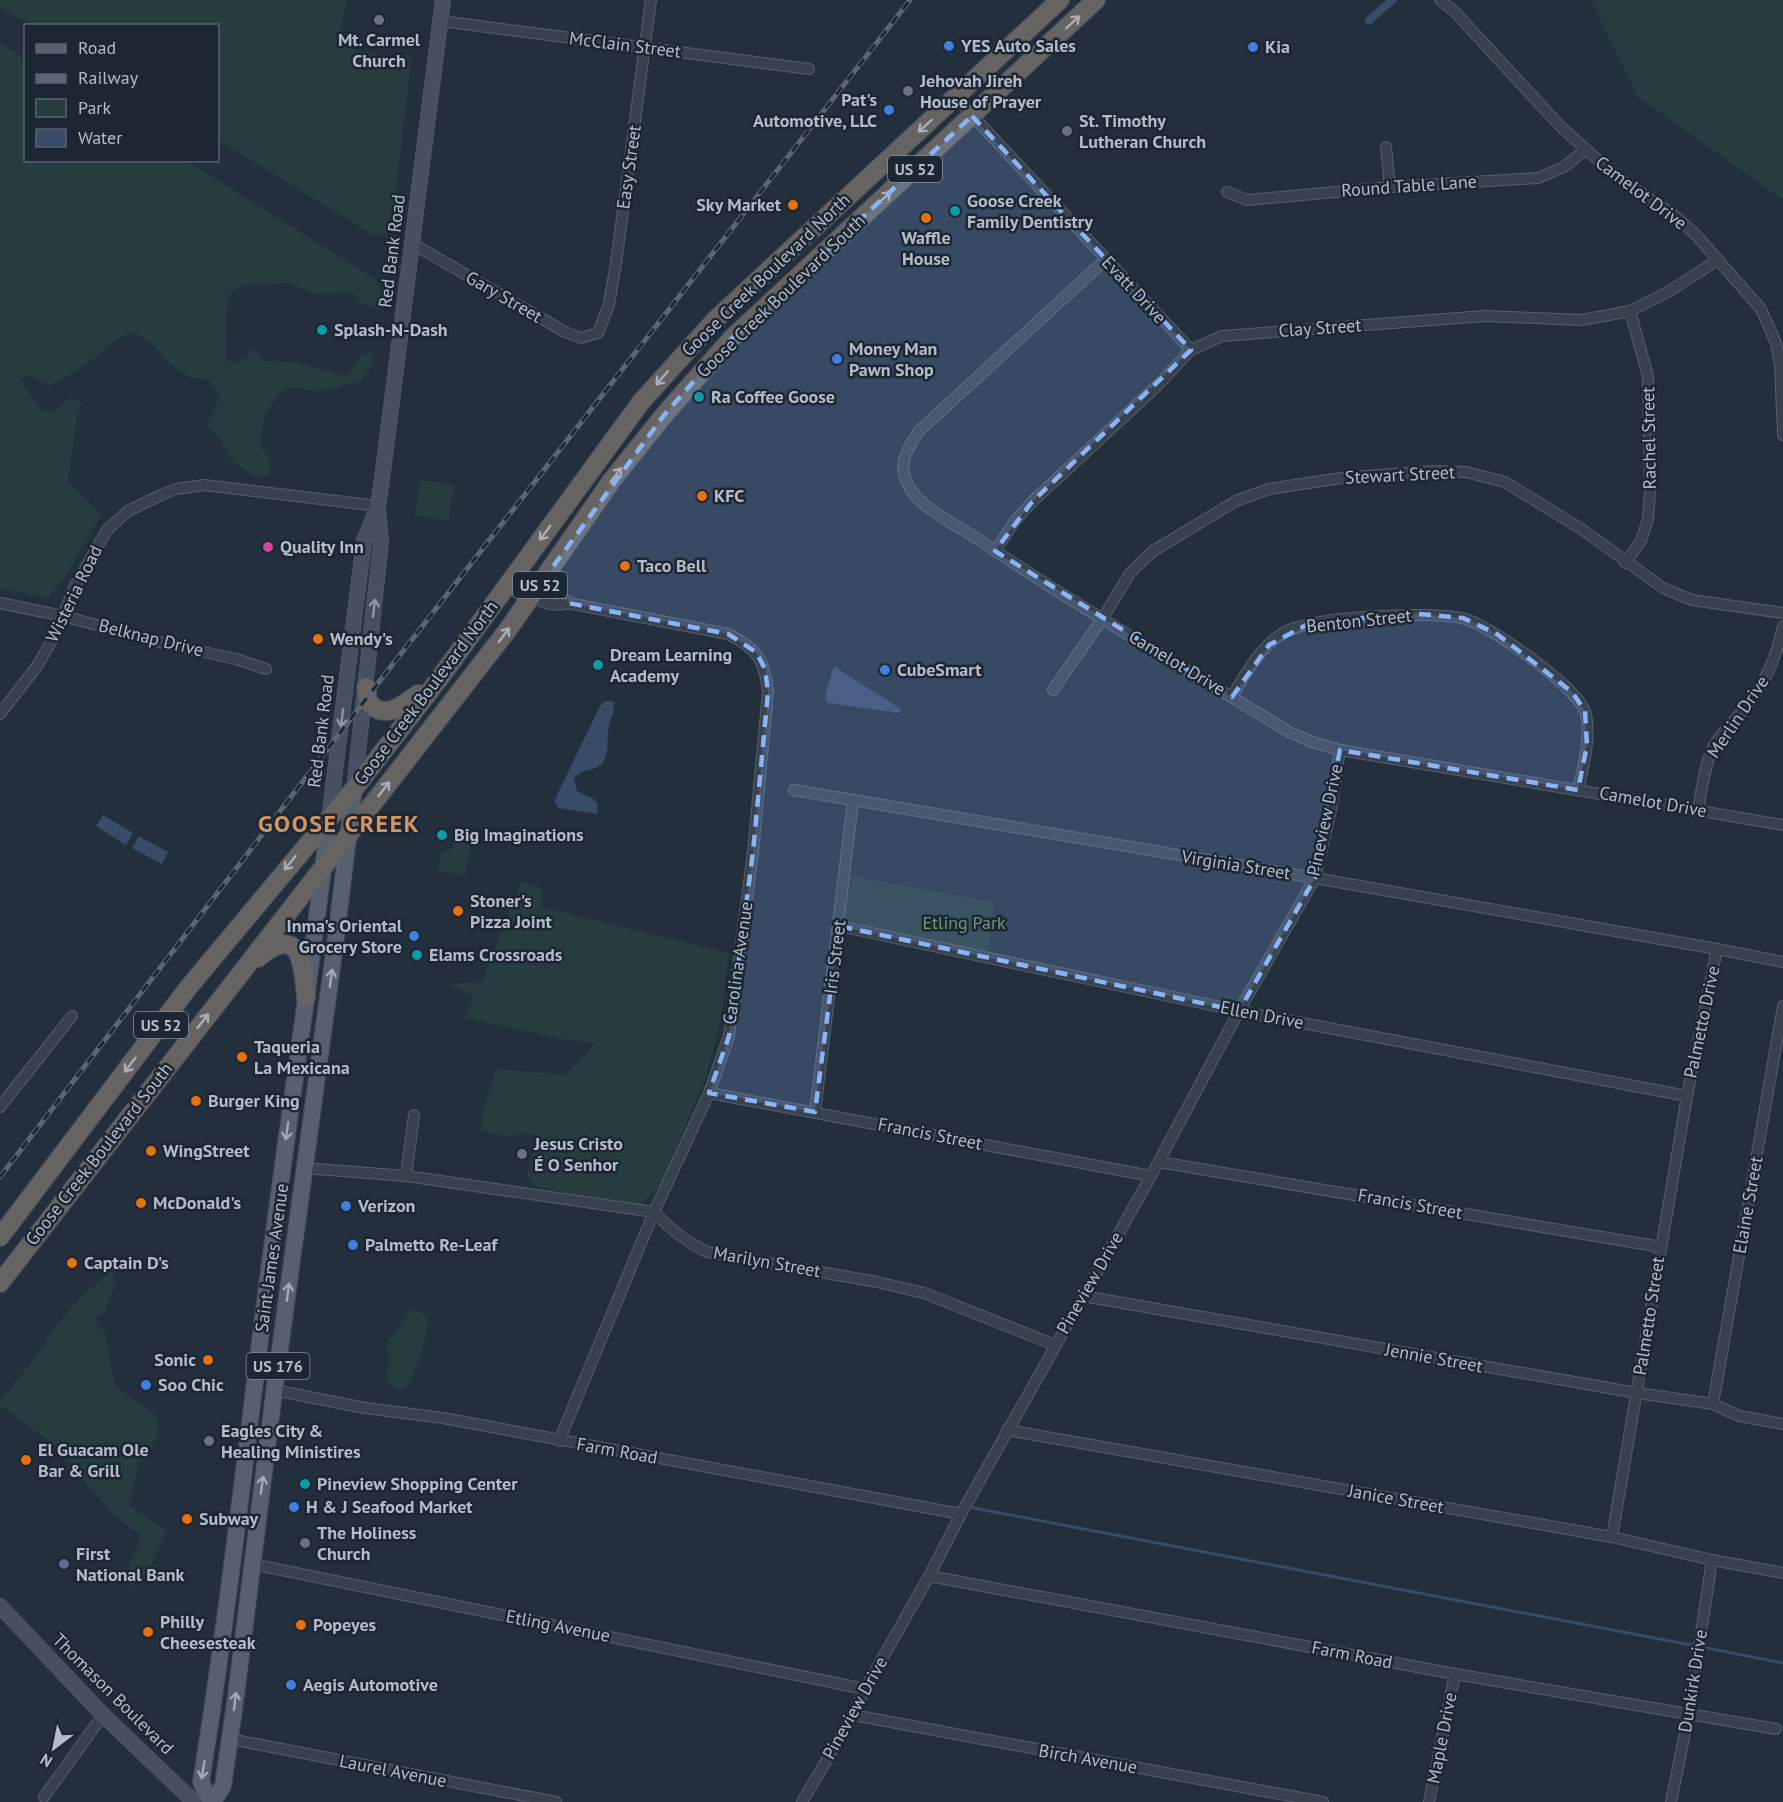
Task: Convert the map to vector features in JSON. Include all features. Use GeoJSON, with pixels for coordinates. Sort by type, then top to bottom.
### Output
{"type":"FeatureCollection","features":[{"type":"Feature","properties":{"kind":"highway","name":"Goose Creek Boulevard North"},"geometry":{"type":"LineString","coordinates":[[0,1237],[188,988],[354,789],[439,679],[641,402],[682,354],[716,319],[1060,0]]}},
{"type":"Feature","properties":{"kind":"highway","name":"Goose Creek Boulevard South"},"geometry":{"type":"LineString","coordinates":[[0,1283],[507,631],[612,480],[701,371],[733,337],[1096,0]]}},
{"type":"Feature","properties":{"kind":"highway"},"geometry":{"type":"LineString","coordinates":[[366,687],[368,701],[372,706],[380,711],[389,712],[399,708],[439,679]]}},
{"type":"Feature","properties":{"kind":"highway"},"geometry":{"type":"LineString","coordinates":[[240,973],[265,952],[278,945],[286,944],[299,953],[303,964],[306,998]]}},
{"type":"Feature","properties":{"kind":"main road","name":"Red Bank Road"},"geometry":{"type":"LineString","coordinates":[[354,789],[381,542],[378,506],[443,0]]}},
{"type":"Feature","properties":{"kind":"main road","name":"Red Bank Road"},"geometry":{"type":"LineString","coordinates":[[329,819],[364,541],[378,506]]}},
{"type":"Feature","properties":{"kind":"main road","name":"Saint James Avenue"},"geometry":{"type":"LineString","coordinates":[[329,819],[293,1082],[240,1511],[201,1782],[212,1802],[223,1786],[230,1739],[354,789]]}},
{"type":"Feature","properties":{"kind":"main road"},"geometry":{"type":"LineString","coordinates":[[260,1341],[265,1344],[268,1354],[266,1381],[274,1393]]}},
{"type":"Feature","properties":{"kind":"main road"},"geometry":{"type":"LineString","coordinates":[[240,1511],[244,1557],[252,1564]]}},
{"type":"Feature","properties":{"kind":"main road","name":"Thomason Boulevard"},"geometry":{"type":"LineString","coordinates":[[0,1606],[104,1716],[190,1798],[204,1802]]}},
{"type":"Feature","properties":{"kind":"street","name":"Easy Street"},"geometry":{"type":"LineString","coordinates":[[598,333],[609,304],[651,0]]}},
{"type":"Feature","properties":{"kind":"street","name":"Camelot Drive"},"geometry":{"type":"LineString","coordinates":[[1440,0],[1454,11],[1585,150],[1617,177],[1674,215],[1697,236],[1761,309],[1776,343],[1780,365],[1783,435]]}},
{"type":"Feature","properties":{"kind":"street","name":"Camelot Drive"},"geometry":{"type":"LineString","coordinates":[[1448,0],[1454,11]]}},
{"type":"Feature","properties":{"kind":"street","name":"McClain Street"},"geometry":{"type":"LineString","coordinates":[[441,21],[809,69]]}},
{"type":"Feature","properties":{"kind":"street","name":"Evatt Drive"},"geometry":{"type":"LineString","coordinates":[[956,98],[1191,350]]}},
{"type":"Feature","properties":{"kind":"street"},"geometry":{"type":"LineString","coordinates":[[1386,147],[1390,187]]}},
{"type":"Feature","properties":{"kind":"street","name":"Round Table Lane"},"geometry":{"type":"LineString","coordinates":[[1227,192],[1247,200],[1390,187],[1538,178],[1564,167],[1585,150]]}},
{"type":"Feature","properties":{"kind":"street","name":"Gary Street"},"geometry":{"type":"LineString","coordinates":[[413,244],[565,332],[581,338],[598,333]]}},
{"type":"Feature","properties":{"kind":"street","name":"Camelot Drive"},"geometry":{"type":"LineString","coordinates":[[1106,260],[918,432],[906,452],[902,473],[912,492],[928,506],[1103,618],[1289,732],[1312,742],[1340,750],[1783,825]]}},
{"type":"Feature","properties":{"kind":"street","name":"Clay Street"},"geometry":{"type":"LineString","coordinates":[[995,551],[1015,521],[1032,502],[1158,385],[1191,350],[1222,336],[1485,316],[1582,320],[1630,310],[1668,292],[1718,260]]}},
{"type":"Feature","properties":{"kind":"street","name":"Rachel Street"},"geometry":{"type":"LineString","coordinates":[[1625,562],[1641,541],[1648,519],[1650,492],[1648,376],[1630,310]]}},
{"type":"Feature","properties":{"kind":"street","name":"Stewart Street"},"geometry":{"type":"LineString","coordinates":[[1053,690],[1103,618],[1130,573],[1153,551],[1236,501],[1269,489],[1341,478],[1433,471],[1466,472],[1505,482],[1583,530],[1663,588],[1692,600],[1783,613]]}},
{"type":"Feature","properties":{"kind":"street","name":"Wisteria Road"},"geometry":{"type":"LineString","coordinates":[[0,714],[37,666],[55,635],[75,586],[107,530],[128,511],[176,489],[204,485],[378,506]]}},
{"type":"Feature","properties":{"kind":"street"},"geometry":{"type":"LineString","coordinates":[[547,575],[551,585],[568,603]]}},
{"type":"Feature","properties":{"kind":"street","name":"Carolina Avenue"},"geometry":{"type":"LineString","coordinates":[[510,582],[531,598],[561,606],[568,603],[728,634],[756,652],[765,669],[768,692],[753,852],[729,1036],[709,1093],[654,1212],[559,1441]]}},
{"type":"Feature","properties":{"kind":"street","name":"Belknap Drive"},"geometry":{"type":"LineString","coordinates":[[0,603],[63,616],[167,644],[236,659],[266,669]]}},
{"type":"Feature","properties":{"kind":"street","name":"Benton Street"},"geometry":{"type":"LineString","coordinates":[[1232,697],[1252,663],[1269,645],[1284,633],[1308,624],[1408,613],[1463,618],[1497,634],[1572,692],[1585,711],[1587,746],[1578,790]]}},
{"type":"Feature","properties":{"kind":"street","name":"Merlin Drive"},"geometry":{"type":"LineString","coordinates":[[1698,810],[1706,765],[1714,746],[1763,683],[1777,654],[1783,626]]}},
{"type":"Feature","properties":{"kind":"street","name":"Pineview Drive"},"geometry":{"type":"LineString","coordinates":[[802,1802],[853,1715],[865,1689],[1007,1430],[1159,1162],[1239,1011],[1316,878],[1331,810],[1340,750]]}},
{"type":"Feature","properties":{"kind":"street","name":"Virginia Street"},"geometry":{"type":"LineString","coordinates":[[794,790],[1316,878],[1783,962]]}},
{"type":"Feature","properties":{"kind":"street","name":"Iris Street"},"geometry":{"type":"LineString","coordinates":[[815,1112],[853,801]]}},
{"type":"Feature","properties":{"kind":"street","name":"Ellen Drive"},"geometry":{"type":"LineString","coordinates":[[838,927],[1239,1011],[1687,1096]]}},
{"type":"Feature","properties":{"kind":"street","name":"Palmetto Drive"},"geometry":{"type":"LineString","coordinates":[[1687,1096],[1717,949]]}},
{"type":"Feature","properties":{"kind":"street","name":"Elaine Street"},"geometry":{"type":"LineString","coordinates":[[1713,1404],[1783,1006]]}},
{"type":"Feature","properties":{"kind":"street"},"geometry":{"type":"LineString","coordinates":[[0,1107],[72,1016]]}},
{"type":"Feature","properties":{"kind":"street","name":"Francis Street"},"geometry":{"type":"LineString","coordinates":[[709,1093],[1151,1176]]}},
{"type":"Feature","properties":{"kind":"street","name":"Palmetto Street"},"geometry":{"type":"LineString","coordinates":[[1612,1537],[1687,1096]]}},
{"type":"Feature","properties":{"kind":"street"},"geometry":{"type":"LineString","coordinates":[[406,1176],[414,1115]]}},
{"type":"Feature","properties":{"kind":"street","name":"Francis Street"},"geometry":{"type":"LineString","coordinates":[[1159,1162],[1661,1247]]}},
{"type":"Feature","properties":{"kind":"street"},"geometry":{"type":"LineString","coordinates":[[304,1168],[406,1176],[654,1212]]}},
{"type":"Feature","properties":{"kind":"street","name":"Marilyn Street"},"geometry":{"type":"LineString","coordinates":[[654,1212],[690,1244],[707,1252],[877,1282],[924,1293],[1055,1345]]}},
{"type":"Feature","properties":{"kind":"street","name":"Jennie Street"},"geometry":{"type":"LineString","coordinates":[[1083,1296],[1637,1394],[1713,1404],[1739,1416],[1783,1424]]}},
{"type":"Feature","properties":{"kind":"street","name":"Farm Road"},"geometry":{"type":"LineString","coordinates":[[274,1393],[284,1392],[365,1408],[443,1418],[961,1514]]}},
{"type":"Feature","properties":{"kind":"street","name":"Janice Street"},"geometry":{"type":"LineString","coordinates":[[1007,1430],[1612,1537],[1712,1560],[1783,1573]]}},
{"type":"Feature","properties":{"kind":"street","name":"Dunkirk Drive"},"geometry":{"type":"LineString","coordinates":[[1671,1802],[1689,1713],[1712,1560]]}},
{"type":"Feature","properties":{"kind":"street","name":"Etling Avenue"},"geometry":{"type":"LineString","coordinates":[[252,1564],[865,1689]]}},
{"type":"Feature","properties":{"kind":"street","name":"Farm Road"},"geometry":{"type":"LineString","coordinates":[[929,1576],[1455,1674],[1776,1729]]}},
{"type":"Feature","properties":{"kind":"street","name":"Maple Drive"},"geometry":{"type":"LineString","coordinates":[[1429,1802],[1455,1674]]}},
{"type":"Feature","properties":{"kind":"street","name":"Birch Avenue"},"geometry":{"type":"LineString","coordinates":[[853,1715],[1323,1802]]}},
{"type":"Feature","properties":{"kind":"street"},"geometry":{"type":"LineString","coordinates":[[44,1797],[104,1716]]}},
{"type":"Feature","properties":{"kind":"street","name":"Laurel Avenue"},"geometry":{"type":"LineString","coordinates":[[230,1739],[555,1802]]}},
{"type":"Feature","properties":{"kind":"highlighted area"},"geometry":{"type":"Polygon","coordinates":[[[972,116],[1191,350],[1032,502],[995,551],[1232,697],[1269,645],[1308,624],[1409,613],[1463,618],[1497,634],[1572,692],[1585,711],[1587,745],[1578,790],[1340,750],[1315,878],[1239,1011],[839,926],[815,1112],[709,1093],[729,1036],[753,852],[768,692],[765,669],[756,652],[728,634],[568,603],[547,575],[664,415],[733,337],[972,116]]]}},
{"type":"Feature","properties":{"kind":"green space"},"geometry":{"type":"Polygon","coordinates":[[[0,0],[347,0],[338,46],[391,57],[412,54],[391,231],[375,236],[219,141],[219,24],[28,24],[0,7],[0,0]]]}},
{"type":"Feature","properties":{"kind":"green space"},"geometry":{"type":"Polygon","coordinates":[[[1591,0],[1783,0],[1783,200],[1637,96],[1591,0]]]}},
{"type":"Feature","properties":{"kind":"green space"},"geometry":{"type":"Polygon","coordinates":[[[0,43],[24,58],[24,162],[189,162],[375,279],[383,296],[377,308],[360,303],[354,293],[314,294],[290,283],[240,285],[228,296],[226,360],[237,364],[247,357],[253,348],[265,361],[293,362],[347,376],[361,355],[372,352],[372,366],[361,381],[314,391],[290,387],[277,395],[264,417],[260,445],[271,461],[269,476],[253,476],[231,460],[221,440],[207,425],[220,397],[209,380],[190,377],[170,364],[153,344],[134,332],[118,339],[81,368],[49,386],[30,375],[20,380],[41,410],[52,413],[70,398],[82,403],[77,418],[68,482],[102,514],[64,578],[48,598],[0,588],[0,43]]]}},
{"type":"Feature","properties":{"kind":"green space"},"geometry":{"type":"Polygon","coordinates":[[[420,480],[454,484],[449,520],[415,516],[420,480]]]}},
{"type":"Feature","properties":{"kind":"green space"},"geometry":{"type":"Polygon","coordinates":[[[456,830],[474,835],[465,876],[438,870],[441,853],[452,848],[456,830]]]}},
{"type":"Feature","properties":{"kind":"green space","name":"Etling Park"},"geometry":{"type":"Polygon","coordinates":[[[847,875],[994,902],[988,954],[842,922],[847,875]]]}},
{"type":"Feature","properties":{"kind":"green space"},"geometry":{"type":"Polygon","coordinates":[[[521,882],[542,888],[541,907],[729,953],[721,1019],[706,1078],[660,1185],[641,1205],[535,1187],[527,1175],[536,1138],[528,1133],[509,1136],[481,1131],[483,1111],[496,1069],[566,1075],[595,1043],[568,1040],[465,1018],[474,996],[448,984],[482,982],[521,882]]]}},
{"type":"Feature","properties":{"kind":"green space"},"geometry":{"type":"Polygon","coordinates":[[[111,1271],[116,1282],[104,1313],[96,1317],[97,1325],[105,1333],[115,1386],[157,1416],[158,1436],[138,1464],[130,1506],[167,1531],[145,1579],[130,1587],[129,1564],[139,1545],[140,1535],[114,1515],[81,1478],[61,1450],[0,1405],[0,1401],[38,1354],[56,1326],[79,1299],[111,1271]]]}},
{"type":"Feature","properties":{"kind":"green space"},"geometry":{"type":"Polygon","coordinates":[[[409,1311],[421,1311],[428,1320],[427,1328],[414,1372],[407,1387],[401,1390],[390,1385],[388,1378],[391,1358],[387,1352],[389,1339],[398,1330],[409,1311]]]}},
{"type":"Feature","properties":{"kind":"water"},"geometry":{"type":"Polygon","coordinates":[[[1386,0],[1398,0],[1370,25],[1365,23],[1365,19],[1386,0]]]}},
{"type":"Feature","properties":{"kind":"water"},"geometry":{"type":"Polygon","coordinates":[[[837,667],[902,710],[899,713],[828,703],[825,697],[833,668],[837,667]]]}},
{"type":"Feature","properties":{"kind":"water"},"geometry":{"type":"Polygon","coordinates":[[[605,701],[614,703],[605,758],[599,766],[583,771],[574,779],[577,791],[595,800],[597,814],[559,808],[555,803],[556,797],[600,706],[605,701]]]}},
{"type":"Feature","properties":{"kind":"water"},"geometry":{"type":"Polygon","coordinates":[[[103,815],[133,833],[126,845],[96,826],[103,815]]]}},
{"type":"Feature","properties":{"kind":"water"},"geometry":{"type":"Polygon","coordinates":[[[139,836],[168,852],[162,864],[132,848],[139,836]]]}},
{"type":"Feature","properties":{"kind":"waterway"},"geometry":{"type":"LineString","coordinates":[[974,1508],[1691,1645]]}},
{"type":"Feature","properties":{"kind":"waterway"},"geometry":{"type":"LineString","coordinates":[[1707,1648],[1783,1663]]}},
{"type":"Feature","properties":{"kind":"railway"},"geometry":{"type":"LineString","coordinates":[[0,1177],[382,678],[910,0]]}},
{"type":"Feature","properties":{"kind":"place","name":"Mt. Carmel Church"},"geometry":{"type":"Point","coordinates":[379,20]}},
{"type":"Feature","properties":{"kind":"place","name":"YES Auto Sales"},"geometry":{"type":"Point","coordinates":[949,46]}},
{"type":"Feature","properties":{"kind":"place","name":"Kia"},"geometry":{"type":"Point","coordinates":[1253,47]}},
{"type":"Feature","properties":{"kind":"place","name":"Jehovah Jireh House of Prayer"},"geometry":{"type":"Point","coordinates":[908,91]}},
{"type":"Feature","properties":{"kind":"place","name":"Pat's Automotive, LLC"},"geometry":{"type":"Point","coordinates":[889,110]}},
{"type":"Feature","properties":{"kind":"place","name":"St. Timothy Lutheran Church"},"geometry":{"type":"Point","coordinates":[1067,131]}},
{"type":"Feature","properties":{"kind":"place","name":"Sky Market"},"geometry":{"type":"Point","coordinates":[793,205]}},
{"type":"Feature","properties":{"kind":"place","name":"Goose Creek Family Dentistry"},"geometry":{"type":"Point","coordinates":[955,211]}},
{"type":"Feature","properties":{"kind":"place","name":"Waffle House"},"geometry":{"type":"Point","coordinates":[926,218]}},
{"type":"Feature","properties":{"kind":"place","name":"Splash-N-Dash"},"geometry":{"type":"Point","coordinates":[322,330]}},
{"type":"Feature","properties":{"kind":"place","name":"Money Man Pawn Shop"},"geometry":{"type":"Point","coordinates":[837,359]}},
{"type":"Feature","properties":{"kind":"place","name":"Ra Coffee Goose"},"geometry":{"type":"Point","coordinates":[699,397]}},
{"type":"Feature","properties":{"kind":"place","name":"KFC"},"geometry":{"type":"Point","coordinates":[702,496]}},
{"type":"Feature","properties":{"kind":"place","name":"Quality Inn"},"geometry":{"type":"Point","coordinates":[268,547]}},
{"type":"Feature","properties":{"kind":"place","name":"Taco Bell"},"geometry":{"type":"Point","coordinates":[625,566]}},
{"type":"Feature","properties":{"kind":"place","name":"Wendy's"},"geometry":{"type":"Point","coordinates":[318,639]}},
{"type":"Feature","properties":{"kind":"place","name":"Dream Learning Academy"},"geometry":{"type":"Point","coordinates":[598,665]}},
{"type":"Feature","properties":{"kind":"place","name":"CubeSmart"},"geometry":{"type":"Point","coordinates":[885,670]}},
{"type":"Feature","properties":{"kind":"place","name":"Big Imaginations"},"geometry":{"type":"Point","coordinates":[442,835]}},
{"type":"Feature","properties":{"kind":"place","name":"Stoner's Pizza Joint"},"geometry":{"type":"Point","coordinates":[458,911]}},
{"type":"Feature","properties":{"kind":"place","name":"Inma's Oriental Grocery Store"},"geometry":{"type":"Point","coordinates":[414,936]}},
{"type":"Feature","properties":{"kind":"place","name":"Elams Crossroads"},"geometry":{"type":"Point","coordinates":[417,955]}},
{"type":"Feature","properties":{"kind":"place","name":"Taqueria La Mexicana"},"geometry":{"type":"Point","coordinates":[242,1057]}},
{"type":"Feature","properties":{"kind":"place","name":"Burger King"},"geometry":{"type":"Point","coordinates":[196,1101]}},
{"type":"Feature","properties":{"kind":"place","name":"WingStreet"},"geometry":{"type":"Point","coordinates":[151,1151]}},
{"type":"Feature","properties":{"kind":"place","name":"Jesus Cristo É O Senhor"},"geometry":{"type":"Point","coordinates":[522,1154]}},
{"type":"Feature","properties":{"kind":"place","name":"McDonald's"},"geometry":{"type":"Point","coordinates":[141,1203]}},
{"type":"Feature","properties":{"kind":"place","name":"Verizon"},"geometry":{"type":"Point","coordinates":[346,1206]}},
{"type":"Feature","properties":{"kind":"place","name":"Palmetto Re-Leaf"},"geometry":{"type":"Point","coordinates":[353,1245]}},
{"type":"Feature","properties":{"kind":"place","name":"Captain D's"},"geometry":{"type":"Point","coordinates":[72,1263]}},
{"type":"Feature","properties":{"kind":"place","name":"Sonic"},"geometry":{"type":"Point","coordinates":[208,1360]}},
{"type":"Feature","properties":{"kind":"place","name":"Soo Chic"},"geometry":{"type":"Point","coordinates":[146,1385]}},
{"type":"Feature","properties":{"kind":"place","name":"Eagles City & Healing Ministires"},"geometry":{"type":"Point","coordinates":[209,1441]}},
{"type":"Feature","properties":{"kind":"place","name":"El Guacam Ole Bar & Grill"},"geometry":{"type":"Point","coordinates":[26,1460]}},
{"type":"Feature","properties":{"kind":"place","name":"Pineview Shopping Center"},"geometry":{"type":"Point","coordinates":[305,1484]}},
{"type":"Feature","properties":{"kind":"place","name":"H & J Seafood Market"},"geometry":{"type":"Point","coordinates":[294,1507]}},
{"type":"Feature","properties":{"kind":"place","name":"Subway"},"geometry":{"type":"Point","coordinates":[187,1519]}},
{"type":"Feature","properties":{"kind":"place","name":"The Holiness Church"},"geometry":{"type":"Point","coordinates":[305,1543]}},
{"type":"Feature","properties":{"kind":"place","name":"First National Bank"},"geometry":{"type":"Point","coordinates":[64,1564]}},
{"type":"Feature","properties":{"kind":"place","name":"Popeyes"},"geometry":{"type":"Point","coordinates":[301,1625]}},
{"type":"Feature","properties":{"kind":"place","name":"Philly Cheesesteak"},"geometry":{"type":"Point","coordinates":[148,1632]}},
{"type":"Feature","properties":{"kind":"place","name":"Aegis Automotive"},"geometry":{"type":"Point","coordinates":[291,1685]}},
{"type":"Feature","properties":{"kind":"district","name":"GOOSE CREEK"},"geometry":{"type":"Point","coordinates":[339,824]}}]}
